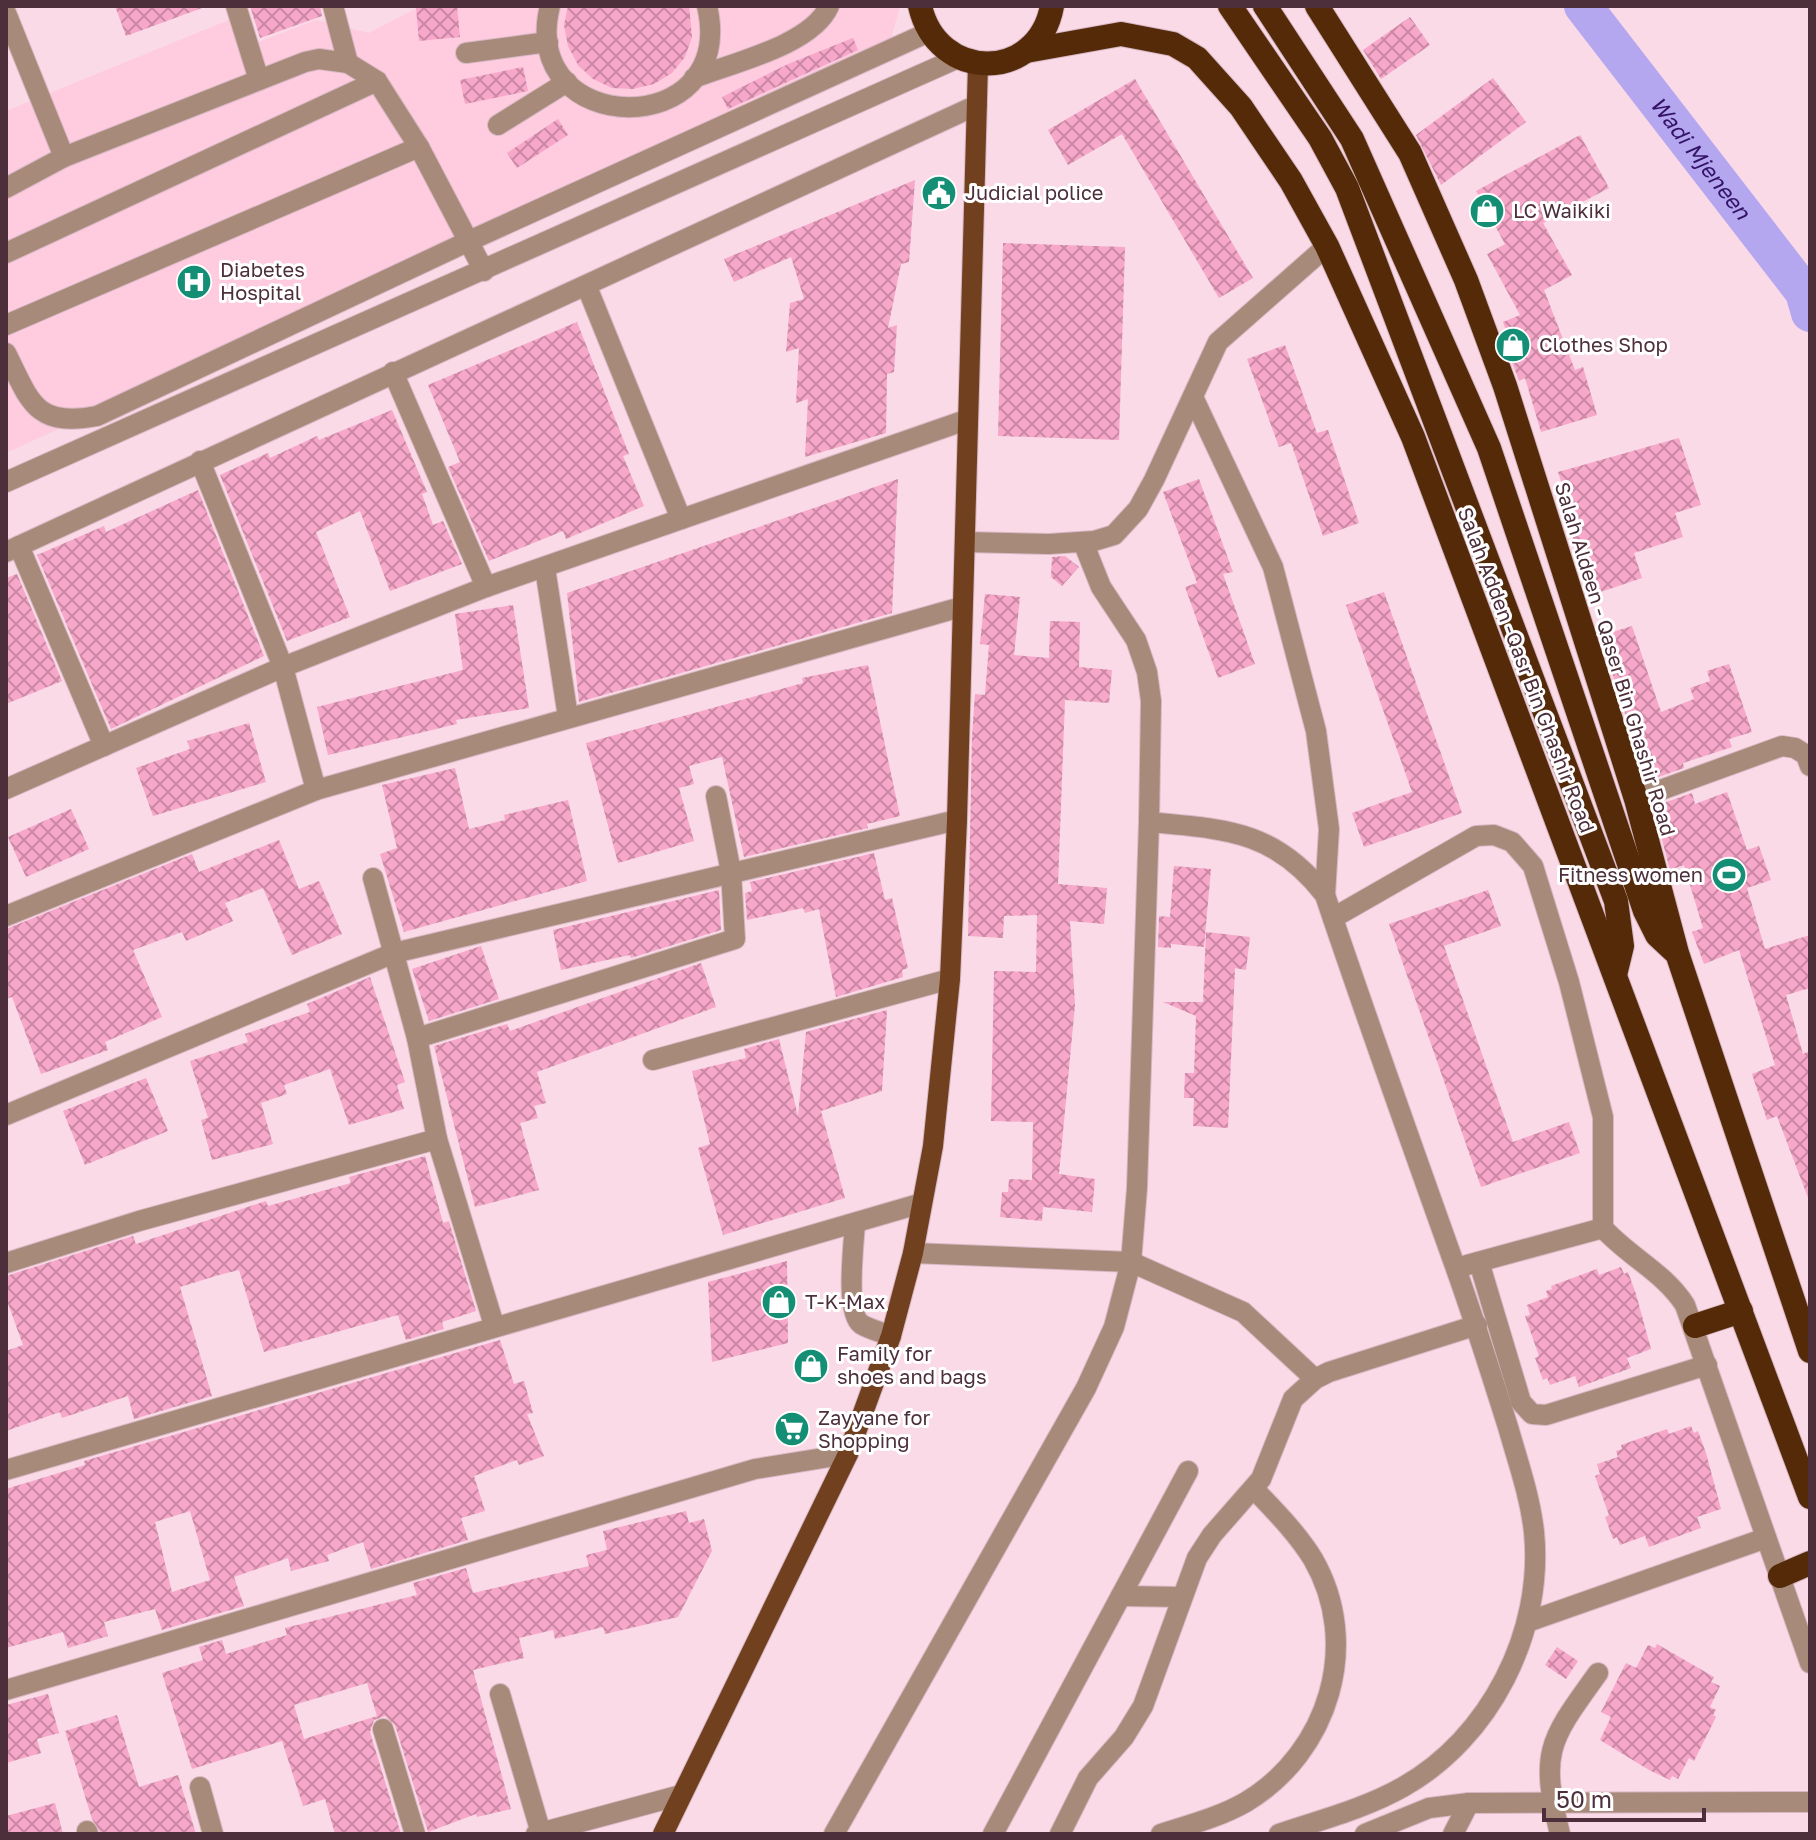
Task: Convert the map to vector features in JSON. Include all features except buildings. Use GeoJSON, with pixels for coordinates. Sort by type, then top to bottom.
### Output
{"type":"FeatureCollection","features":[{"type":"Feature","properties":{"kind":"highway"},"geometry":{"type":"LineString","coordinates":[[920,6],[929,32],[942,47],[968,61]]}},
{"type":"Feature","properties":{"kind":"highway"},"geometry":{"type":"LineString","coordinates":[[1026,51],[1045,29],[1052,6]]}},
{"type":"Feature","properties":{"kind":"highway"},"geometry":{"type":"LineString","coordinates":[[1230,6],[1320,138],[1347,188],[1616,901],[1622,946],[1615,975]]}},
{"type":"Feature","properties":{"kind":"highway"},"geometry":{"type":"LineString","coordinates":[[1265,6],[1352,139],[1489,448],[1645,911],[1657,935],[1677,953]]}},
{"type":"Feature","properties":{"kind":"highway","name":"Salah Aldeen - Qaser Bin Ghashir Road"},"geometry":{"type":"LineString","coordinates":[[1317,6],[1410,153],[1466,280],[1505,386],[1636,799],[1677,953],[1810,1351]]}},
{"type":"Feature","properties":{"kind":"highway","name":"Salah Adden -Qasr Bin Ghashir Road"},"geometry":{"type":"LineString","coordinates":[[968,61],[1008,60],[1026,51],[1121,34],[1173,44],[1197,58],[1221,82],[1258,133],[1327,246],[1413,437],[1810,1497]]}},
{"type":"Feature","properties":{"kind":"highway"},"geometry":{"type":"LineString","coordinates":[[1695,1326],[1741,1311]]}},
{"type":"Feature","properties":{"kind":"highway"},"geometry":{"type":"LineString","coordinates":[[1780,1576],[1810,1563]]}},
{"type":"Feature","properties":{"kind":"main road"},"geometry":{"type":"LineString","coordinates":[[663,1834],[848,1454],[891,1336],[913,1253],[922,1203],[941,1090],[950,979],[957,820],[977,105],[968,61]]}},
{"type":"Feature","properties":{"kind":"street"},"geometry":{"type":"LineString","coordinates":[[236,6],[259,80]]}},
{"type":"Feature","properties":{"kind":"street"},"geometry":{"type":"LineString","coordinates":[[333,6],[348,63]]}},
{"type":"Feature","properties":{"kind":"street"},"geometry":{"type":"LineString","coordinates":[[550,6],[548,42],[567,82],[592,101],[623,110],[662,102],[694,78],[805,35],[821,22],[829,6]]}},
{"type":"Feature","properties":{"kind":"street"},"geometry":{"type":"LineString","coordinates":[[694,78],[708,50],[711,34],[707,6]]}},
{"type":"Feature","properties":{"kind":"street"},"geometry":{"type":"LineString","coordinates":[[6,13],[64,157]]}},
{"type":"Feature","properties":{"kind":"street"},"geometry":{"type":"LineString","coordinates":[[6,353],[32,405],[63,418],[75,420],[97,416],[469,241],[929,32]]}},
{"type":"Feature","properties":{"kind":"street"},"geometry":{"type":"LineString","coordinates":[[466,53],[548,42]]}},
{"type":"Feature","properties":{"kind":"street"},"geometry":{"type":"LineString","coordinates":[[6,188],[64,157],[259,80],[319,59],[348,63],[377,81],[419,147],[484,271]]}},
{"type":"Feature","properties":{"kind":"street"},"geometry":{"type":"LineString","coordinates":[[6,482],[968,61]]}},
{"type":"Feature","properties":{"kind":"street"},"geometry":{"type":"LineString","coordinates":[[6,253],[377,81]]}},
{"type":"Feature","properties":{"kind":"street"},"geometry":{"type":"LineString","coordinates":[[498,125],[567,82]]}},
{"type":"Feature","properties":{"kind":"street"},"geometry":{"type":"LineString","coordinates":[[104,746],[13,549],[977,105]]}},
{"type":"Feature","properties":{"kind":"street"},"geometry":{"type":"LineString","coordinates":[[6,325],[419,147]]}},
{"type":"Feature","properties":{"kind":"street"},"geometry":{"type":"LineString","coordinates":[[965,542],[1083,542],[1114,535],[1138,509],[1218,342],[1327,246]]}},
{"type":"Feature","properties":{"kind":"street"},"geometry":{"type":"LineString","coordinates":[[587,287],[681,519]]}},
{"type":"Feature","properties":{"kind":"street"},"geometry":{"type":"LineString","coordinates":[[393,372],[486,587]]}},
{"type":"Feature","properties":{"kind":"street"},"geometry":{"type":"LineString","coordinates":[[1193,397],[1273,567],[1316,731],[1329,829],[1325,895]]}},
{"type":"Feature","properties":{"kind":"street"},"geometry":{"type":"LineString","coordinates":[[6,789],[283,667],[486,587],[966,420]]}},
{"type":"Feature","properties":{"kind":"street"},"geometry":{"type":"LineString","coordinates":[[200,461],[283,667],[316,790]]}},
{"type":"Feature","properties":{"kind":"street"},"geometry":{"type":"LineString","coordinates":[[834,1834],[1086,1388],[1114,1327],[1131,1262],[1137,1188],[1151,701],[1147,672],[1136,640],[1101,587],[1083,542]]}},
{"type":"Feature","properties":{"kind":"street"},"geometry":{"type":"LineString","coordinates":[[545,568],[568,717]]}},
{"type":"Feature","properties":{"kind":"street"},"geometry":{"type":"LineString","coordinates":[[6,916],[316,790],[961,607]]}},
{"type":"Feature","properties":{"kind":"street"},"geometry":{"type":"LineString","coordinates":[[1636,799],[1782,746],[1795,748],[1806,755],[1810,766]]}},
{"type":"Feature","properties":{"kind":"street"},"geometry":{"type":"LineString","coordinates":[[417,1038],[728,944],[735,939],[737,930],[731,872],[716,796]]}},
{"type":"Feature","properties":{"kind":"street"},"geometry":{"type":"LineString","coordinates":[[6,1115],[394,953],[957,820]]}},
{"type":"Feature","properties":{"kind":"street"},"geometry":{"type":"LineString","coordinates":[[1149,822],[1229,829],[1278,850],[1307,872],[1325,895],[1477,1325],[1530,1505],[1535,1576],[1527,1622],[1515,1659],[1495,1697],[1470,1732],[1439,1761],[1404,1786],[1366,1805],[1286,1833]]}},
{"type":"Feature","properties":{"kind":"street"},"geometry":{"type":"LineString","coordinates":[[1333,918],[1476,836],[1494,835],[1512,842],[1524,852],[1533,866],[1597,1087],[1605,1150],[1603,1228]]}},
{"type":"Feature","properties":{"kind":"street"},"geometry":{"type":"LineString","coordinates":[[373,878],[417,1038],[437,1139],[494,1325]]}},
{"type":"Feature","properties":{"kind":"street"},"geometry":{"type":"LineString","coordinates":[[653,1060],[950,979]]}},
{"type":"Feature","properties":{"kind":"street"},"geometry":{"type":"LineString","coordinates":[[6,1263],[139,1221],[437,1139]]}},
{"type":"Feature","properties":{"kind":"street"},"geometry":{"type":"LineString","coordinates":[[6,1470],[494,1325],[922,1203]]}},
{"type":"Feature","properties":{"kind":"street"},"geometry":{"type":"LineString","coordinates":[[855,1223],[852,1300],[855,1317],[860,1324],[891,1336]]}},
{"type":"Feature","properties":{"kind":"street"},"geometry":{"type":"LineString","coordinates":[[1456,1269],[1603,1228]]}},
{"type":"Feature","properties":{"kind":"street"},"geometry":{"type":"LineString","coordinates":[[1603,1228],[1674,1288],[1695,1326],[1810,1663]]}},
{"type":"Feature","properties":{"kind":"street"},"geometry":{"type":"LineString","coordinates":[[913,1253],[1131,1262],[1243,1312],[1315,1379]]}},
{"type":"Feature","properties":{"kind":"street"},"geometry":{"type":"LineString","coordinates":[[1479,1262],[1521,1402],[1532,1414],[1546,1415],[1707,1365]]}},
{"type":"Feature","properties":{"kind":"street"},"geometry":{"type":"LineString","coordinates":[[1060,1834],[1088,1778],[1124,1737],[1143,1706],[1197,1558],[1212,1535],[1254,1489],[1273,1456],[1285,1413],[1293,1399],[1315,1379],[1477,1325]]}},
{"type":"Feature","properties":{"kind":"street"},"geometry":{"type":"LineString","coordinates":[[6,1690],[755,1469],[848,1454]]}},
{"type":"Feature","properties":{"kind":"street"},"geometry":{"type":"LineString","coordinates":[[993,1834],[1188,1471]]}},
{"type":"Feature","properties":{"kind":"street"},"geometry":{"type":"LineString","coordinates":[[1161,1834],[1222,1814],[1263,1791],[1298,1759],[1322,1719],[1330,1696],[1335,1673],[1335,1627],[1324,1581],[1301,1540],[1254,1489]]}},
{"type":"Feature","properties":{"kind":"street"},"geometry":{"type":"LineString","coordinates":[[1527,1622],[1766,1538]]}},
{"type":"Feature","properties":{"kind":"street"},"geometry":{"type":"LineString","coordinates":[[1121,1596],[1182,1597]]}},
{"type":"Feature","properties":{"kind":"street"},"geometry":{"type":"LineString","coordinates":[[1560,1834],[1548,1774],[1552,1744],[1557,1730],[1598,1673]]}},
{"type":"Feature","properties":{"kind":"street"},"geometry":{"type":"LineString","coordinates":[[500,1694],[539,1833],[681,1795]]}},
{"type":"Feature","properties":{"kind":"street"},"geometry":{"type":"LineString","coordinates":[[383,1729],[415,1834]]}},
{"type":"Feature","properties":{"kind":"street"},"geometry":{"type":"LineString","coordinates":[[200,1787],[213,1834]]}},
{"type":"Feature","properties":{"kind":"street"},"geometry":{"type":"LineString","coordinates":[[1365,1834],[1429,1808],[1469,1803],[1810,1802]]}},
{"type":"Feature","properties":{"kind":"street"},"geometry":{"type":"LineString","coordinates":[[1453,1834],[1469,1803]]}},
{"type":"Feature","properties":{"kind":"shaded area","name":"Diabetes Hospital"},"geometry":{"type":"Polygon","coordinates":[[[421,6],[900,6],[888,50],[6,453],[6,111],[236,17],[240,49],[316,20],[369,33],[421,6]]]}},
{"type":"Feature","properties":{"kind":"waterway","name":"Wadi Mjeneen"},"geometry":{"type":"LineString","coordinates":[[1583,6],[1804,292],[1810,313]]}},
{"type":"Feature","properties":{"kind":"place","name":"Judicial police"},"geometry":{"type":"Point","coordinates":[939,193]}},
{"type":"Feature","properties":{"kind":"place","name":"LC Waikiki"},"geometry":{"type":"Point","coordinates":[1487,211]}},
{"type":"Feature","properties":{"kind":"place","name":"Diabetes Hospital"},"geometry":{"type":"Point","coordinates":[194,282]}},
{"type":"Feature","properties":{"kind":"place","name":"Clothes Shop"},"geometry":{"type":"Point","coordinates":[1513,345]}},
{"type":"Feature","properties":{"kind":"place","name":"Fitness women"},"geometry":{"type":"Point","coordinates":[1729,875]}},
{"type":"Feature","properties":{"kind":"place","name":"T-K-Max"},"geometry":{"type":"Point","coordinates":[779,1302]}},
{"type":"Feature","properties":{"kind":"place","name":"Family for shoes and bags"},"geometry":{"type":"Point","coordinates":[811,1366]}},
{"type":"Feature","properties":{"kind":"place","name":"Zayyane for Shopping"},"geometry":{"type":"Point","coordinates":[792,1429]}}]}
